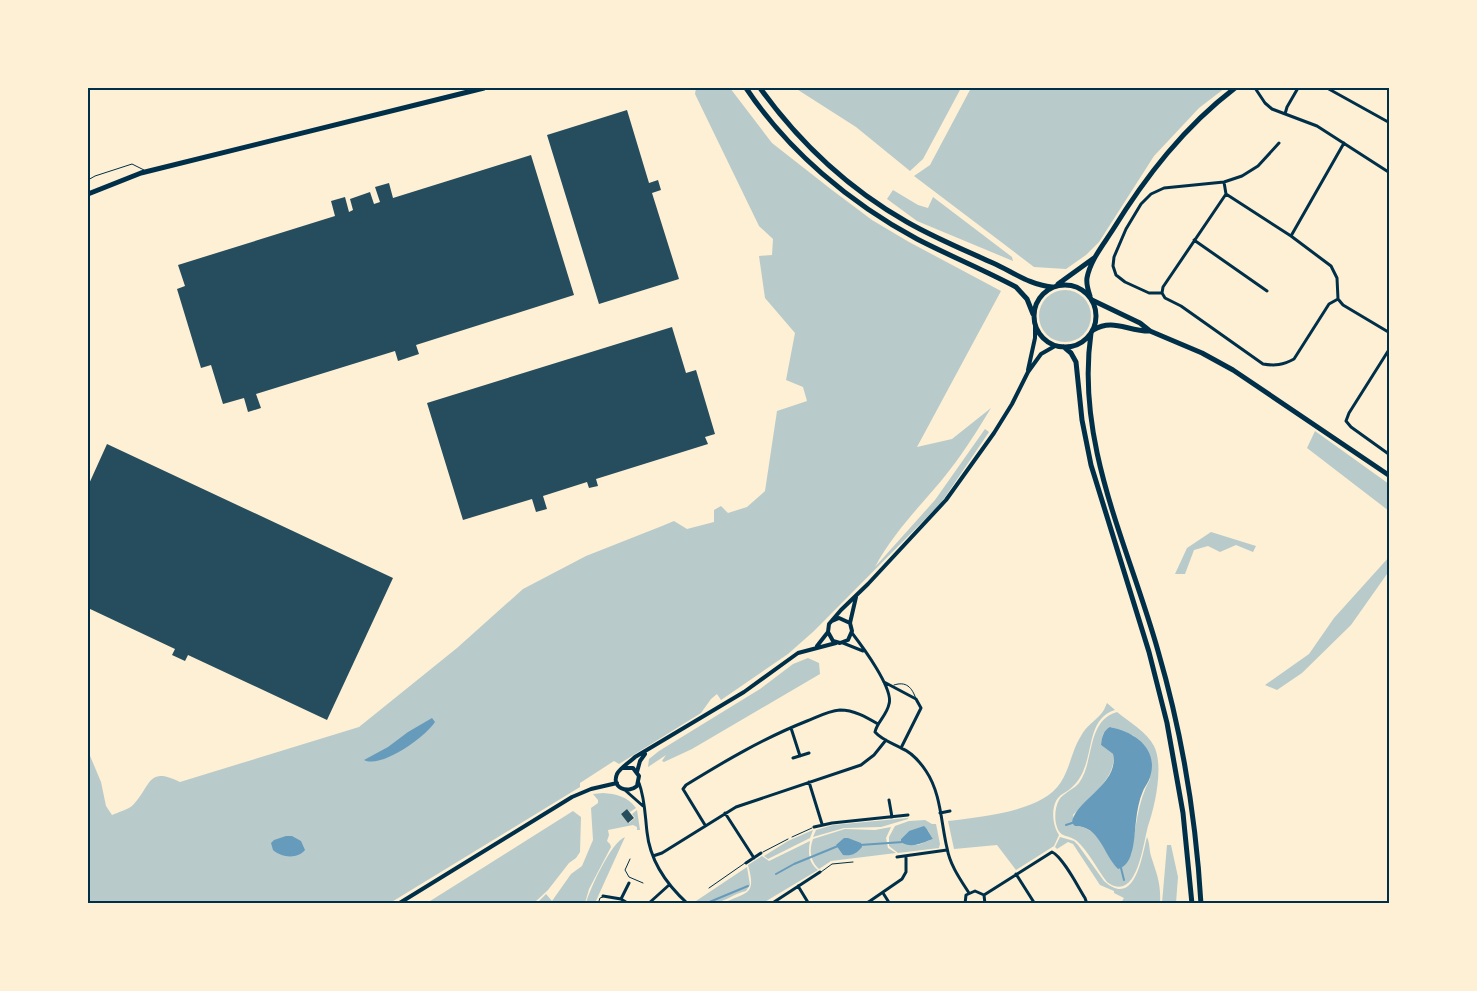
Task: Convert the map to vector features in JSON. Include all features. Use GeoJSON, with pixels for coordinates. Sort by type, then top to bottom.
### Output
{"type":"FeatureCollection","features":[{"type":"Feature","properties":{"kind":"main road"},"geometry":{"type":"LineString","coordinates":[[88,194],[147,171],[484,88]]}},
{"type":"Feature","properties":{"kind":"main road"},"geometry":{"type":"LineString","coordinates":[[746,88],[773,124],[804,156],[828,179],[860,204],[918,239],[1016,288],[1027,299],[1035,326],[1045,340],[1055,346],[1064,347],[1079,344],[1101,325],[1108,324],[1138,331],[1150,331]]}},
{"type":"Feature","properties":{"kind":"main road"},"geometry":{"type":"LineString","coordinates":[[760,88],[815,153],[865,195],[895,215],[932,236],[1000,266],[1034,284],[1071,285],[1078,287],[1091,298],[1140,323],[1150,331],[1202,353],[1233,370],[1390,476]]}},
{"type":"Feature","properties":{"kind":"main road"},"geometry":{"type":"LineString","coordinates":[[1202,904],[1192,809],[1173,706],[1158,650],[1106,487],[1093,437],[1088,373],[1092,332],[1096,315],[1087,278],[1096,256],[1140,188],[1164,156],[1210,108],[1235,88]]}},
{"type":"Feature","properties":{"kind":"main road"},"geometry":{"type":"LineString","coordinates":[[1033,314],[1041,295],[1078,271],[1096,256]]}},
{"type":"Feature","properties":{"kind":"main road"},"geometry":{"type":"LineString","coordinates":[[1064,347],[1071,353],[1076,362],[1082,420],[1091,465],[1149,652],[1167,723],[1184,813],[1192,904]]}},
{"type":"Feature","properties":{"kind":"street"},"geometry":{"type":"LineString","coordinates":[[1255,88],[1265,103],[1272,109],[1317,126],[1390,173]]}},
{"type":"Feature","properties":{"kind":"street"},"geometry":{"type":"LineString","coordinates":[[1285,114],[1298,88]]}},
{"type":"Feature","properties":{"kind":"street"},"geometry":{"type":"LineString","coordinates":[[1327,88],[1390,123]]}},
{"type":"Feature","properties":{"kind":"street"},"geometry":{"type":"LineString","coordinates":[[1162,293],[1149,293],[1125,282],[1116,275],[1113,266],[1114,257],[1126,230],[1141,204],[1151,194],[1164,188],[1224,182],[1242,176],[1258,166],[1279,143]]}},
{"type":"Feature","properties":{"kind":"street"},"geometry":{"type":"LineString","coordinates":[[1291,236],[1344,143]]}},
{"type":"Feature","properties":{"kind":"street"},"geometry":{"type":"LineString","coordinates":[[1224,182],[1226,194],[1163,287],[1162,293],[1165,298],[1181,306],[1263,364],[1274,366],[1285,364],[1294,359],[1329,304],[1338,299]]}},
{"type":"Feature","properties":{"kind":"street"},"geometry":{"type":"LineString","coordinates":[[1226,194],[1291,236],[1331,266],[1338,278],[1338,299],[1343,305],[1390,333]]}},
{"type":"Feature","properties":{"kind":"street"},"geometry":{"type":"LineString","coordinates":[[1194,240],[1267,291]]}},
{"type":"Feature","properties":{"kind":"street"},"geometry":{"type":"LineString","coordinates":[[1028,372],[1035,326]]}},
{"type":"Feature","properties":{"kind":"street"},"geometry":{"type":"LineString","coordinates":[[815,647],[823,640],[832,621],[841,610],[856,597],[929,520],[963,479],[1004,417],[1028,372],[1041,354],[1055,346]]}},
{"type":"Feature","properties":{"kind":"street"},"geometry":{"type":"LineString","coordinates":[[1390,348],[1349,413],[1346,421],[1351,427],[1390,455]]}},
{"type":"Feature","properties":{"kind":"street"},"geometry":{"type":"LineString","coordinates":[[1384,356],[1390,359]]}},
{"type":"Feature","properties":{"kind":"street"},"geometry":{"type":"LineString","coordinates":[[856,597],[850,623],[852,633],[877,669],[888,689],[890,703],[875,732],[912,755],[928,772],[933,784],[947,850],[954,869],[968,893]]}},
{"type":"Feature","properties":{"kind":"street"},"geometry":{"type":"LineString","coordinates":[[832,621],[839,618],[850,623]]}},
{"type":"Feature","properties":{"kind":"street"},"geometry":{"type":"LineString","coordinates":[[828,632],[830,638],[836,642]]}},
{"type":"Feature","properties":{"kind":"street"},"geometry":{"type":"LineString","coordinates":[[843,643],[848,640],[852,633]]}},
{"type":"Feature","properties":{"kind":"street"},"geometry":{"type":"LineString","coordinates":[[643,806],[617,784],[616,776],[635,757],[744,692],[798,653],[836,642],[864,652]]}},
{"type":"Feature","properties":{"kind":"street"},"geometry":{"type":"LineString","coordinates":[[884,682],[916,699],[921,708],[901,748]]}},
{"type":"Feature","properties":{"kind":"street"},"geometry":{"type":"LineString","coordinates":[[705,825],[684,791],[684,787],[730,758],[791,728],[838,710],[856,712],[878,724]]}},
{"type":"Feature","properties":{"kind":"street"},"geometry":{"type":"LineString","coordinates":[[791,728],[800,756]]}},
{"type":"Feature","properties":{"kind":"street"},"geometry":{"type":"LineString","coordinates":[[653,856],[662,853],[736,807],[861,765],[874,755],[886,740]]}},
{"type":"Feature","properties":{"kind":"street"},"geometry":{"type":"LineString","coordinates":[[646,752],[640,761],[637,772],[644,795],[643,806],[648,840],[653,856],[669,885],[688,904]]}},
{"type":"Feature","properties":{"kind":"street"},"geometry":{"type":"LineString","coordinates":[[793,758],[809,753]]}},
{"type":"Feature","properties":{"kind":"street"},"geometry":{"type":"LineString","coordinates":[[623,768],[632,768],[637,772]]}},
{"type":"Feature","properties":{"kind":"street"},"geometry":{"type":"LineString","coordinates":[[809,782],[822,824]]}},
{"type":"Feature","properties":{"kind":"street"},"geometry":{"type":"LineString","coordinates":[[626,790],[634,789],[639,783]]}},
{"type":"Feature","properties":{"kind":"street"},"geometry":{"type":"LineString","coordinates":[[398,904],[572,797],[591,789],[617,784]]}},
{"type":"Feature","properties":{"kind":"street"},"geometry":{"type":"LineString","coordinates":[[889,800],[892,817]]}},
{"type":"Feature","properties":{"kind":"street"},"geometry":{"type":"LineString","coordinates":[[940,813],[950,811]]}},
{"type":"Feature","properties":{"kind":"street"},"geometry":{"type":"LineString","coordinates":[[725,813],[754,858]]}},
{"type":"Feature","properties":{"kind":"street"},"geometry":{"type":"LineString","coordinates":[[814,827],[822,824],[908,815]]}},
{"type":"Feature","properties":{"kind":"street"},"geometry":{"type":"LineString","coordinates":[[898,857],[947,850]]}},
{"type":"Feature","properties":{"kind":"street"},"geometry":{"type":"LineString","coordinates":[[746,863],[761,853]]}},
{"type":"Feature","properties":{"kind":"street"},"geometry":{"type":"LineString","coordinates":[[984,896],[1050,853],[1054,853],[1085,898],[1087,904]]}},
{"type":"Feature","properties":{"kind":"street"},"geometry":{"type":"LineString","coordinates":[[864,904],[899,882],[905,875],[906,856]]}},
{"type":"Feature","properties":{"kind":"street"},"geometry":{"type":"LineString","coordinates":[[771,904],[820,872]]}},
{"type":"Feature","properties":{"kind":"street"},"geometry":{"type":"LineString","coordinates":[[1016,874],[1035,904]]}},
{"type":"Feature","properties":{"kind":"street"},"geometry":{"type":"LineString","coordinates":[[621,899],[630,881]]}},
{"type":"Feature","properties":{"kind":"street"},"geometry":{"type":"LineString","coordinates":[[648,904],[669,885]]}},
{"type":"Feature","properties":{"kind":"street"},"geometry":{"type":"LineString","coordinates":[[798,886],[809,904]]}},
{"type":"Feature","properties":{"kind":"street"},"geometry":{"type":"LineString","coordinates":[[965,904],[965,898],[968,893],[979,891],[984,896],[985,904]]}},
{"type":"Feature","properties":{"kind":"street"},"geometry":{"type":"LineString","coordinates":[[883,893],[890,904]]}},
{"type":"Feature","properties":{"kind":"street"},"geometry":{"type":"LineString","coordinates":[[603,896],[621,899],[629,904]]}},
{"type":"Feature","properties":{"kind":"lane"},"geometry":{"type":"LineString","coordinates":[[88,180],[132,164],[147,171]]}},
{"type":"Feature","properties":{"kind":"lane"},"geometry":{"type":"LineString","coordinates":[[893,686],[900,683],[909,686],[916,699]]}},
{"type":"Feature","properties":{"kind":"lane"},"geometry":{"type":"LineString","coordinates":[[792,837],[814,827]]}},
{"type":"Feature","properties":{"kind":"lane"},"geometry":{"type":"LineString","coordinates":[[761,853],[788,839]]}},
{"type":"Feature","properties":{"kind":"lane"},"geometry":{"type":"LineString","coordinates":[[630,859],[625,870],[630,881],[643,883]]}},
{"type":"Feature","properties":{"kind":"lane"},"geometry":{"type":"LineString","coordinates":[[820,872],[832,864],[853,862]]}},
{"type":"Feature","properties":{"kind":"lane"},"geometry":{"type":"LineString","coordinates":[[709,888],[746,863]]}},
{"type":"Feature","properties":{"kind":"lane"},"geometry":{"type":"LineString","coordinates":[[598,904],[603,896]]}},
{"type":"Feature","properties":{"kind":"shaded area"},"geometry":{"type":"Polygon","coordinates":[[[696,88],[730,88],[772,143],[872,220],[1001,291],[917,447],[952,439],[991,408],[955,463],[897,533],[875,567],[935,500],[985,429],[989,432],[941,503],[814,631],[788,654],[721,700],[717,694],[701,713],[619,764],[614,761],[580,783],[580,787],[390,903],[88,903],[88,751],[101,782],[106,806],[112,815],[126,810],[133,805],[151,780],[156,777],[161,776],[180,782],[359,727],[457,648],[523,589],[586,556],[674,521],[687,529],[714,522],[714,510],[721,506],[728,513],[747,507],[765,491],[777,411],[807,401],[803,387],[786,380],[795,333],[765,298],[759,256],[772,255],[773,239],[759,226],[695,94],[696,88]]]}},
{"type":"Feature","properties":{"kind":"shaded area"},"geometry":{"type":"Polygon","coordinates":[[[795,88],[961,88],[923,159],[910,171],[856,127],[795,88]]]}},
{"type":"Feature","properties":{"kind":"shaded area"},"geometry":{"type":"Polygon","coordinates":[[[971,88],[1225,88],[1199,108],[1154,156],[1099,242],[1086,255],[1066,269],[1034,267],[914,176],[930,165],[971,88]]]}},
{"type":"Feature","properties":{"kind":"shaded area"},"geometry":{"type":"Polygon","coordinates":[[[893,190],[918,205],[928,208],[933,197],[1012,257],[1013,261],[917,221],[887,199],[893,190]]]}},
{"type":"Feature","properties":{"kind":"shaded area"},"geometry":{"type":"Polygon","coordinates":[[[1065,290],[1075,292],[1083,298],[1089,306],[1091,316],[1089,326],[1083,334],[1075,340],[1065,342],[1055,340],[1047,334],[1041,326],[1039,316],[1041,306],[1047,298],[1055,292],[1065,290]]]}},
{"type":"Feature","properties":{"kind":"shaded area"},"geometry":{"type":"Polygon","coordinates":[[[1315,431],[1389,484],[1389,511],[1307,448],[1315,431]]]}},
{"type":"Feature","properties":{"kind":"shaded area"},"geometry":{"type":"Polygon","coordinates":[[[1211,532],[1256,546],[1253,552],[1236,545],[1220,552],[1208,546],[1194,550],[1185,574],[1175,574],[1187,548],[1211,532]]]}},
{"type":"Feature","properties":{"kind":"shaded area"},"geometry":{"type":"Polygon","coordinates":[[[1389,557],[1389,574],[1387,574],[1351,625],[1302,673],[1277,690],[1265,685],[1309,654],[1334,618],[1389,557]]]}},
{"type":"Feature","properties":{"kind":"shaded area"},"geometry":{"type":"Polygon","coordinates":[[[808,658],[819,663],[820,674],[692,749],[664,762],[662,761],[666,755],[648,767],[649,759],[659,751],[760,689],[793,664],[808,658]]]}},
{"type":"Feature","properties":{"kind":"shaded area"},"geometry":{"type":"Polygon","coordinates":[[[1107,703],[1115,710],[1100,720],[1096,727],[1082,775],[1072,787],[1059,797],[1054,805],[1053,818],[1059,835],[1054,846],[1016,870],[997,845],[954,849],[948,821],[1010,811],[1040,800],[1052,792],[1064,777],[1075,747],[1083,732],[1102,713],[1107,703]]]}},
{"type":"Feature","properties":{"kind":"shaded area"},"geometry":{"type":"Polygon","coordinates":[[[1117,712],[1142,732],[1154,746],[1158,764],[1156,797],[1137,869],[1132,879],[1125,885],[1117,887],[1107,882],[1077,841],[1058,831],[1055,817],[1059,800],[1079,783],[1084,774],[1096,733],[1100,724],[1107,717],[1117,712]],[[1111,727],[1103,734],[1101,745],[1113,754],[1111,771],[1100,787],[1073,815],[1075,826],[1082,827],[1094,834],[1114,864],[1131,855],[1140,806],[1150,779],[1134,736],[1111,727]]]}},
{"type":"Feature","properties":{"kind":"shaded area"},"geometry":{"type":"Polygon","coordinates":[[[603,793],[621,796],[633,804],[636,808],[630,812],[627,809],[621,814],[629,823],[635,818],[632,814],[637,810],[640,830],[637,830],[637,827],[633,825],[608,830],[607,841],[611,847],[589,889],[585,903],[536,904],[546,894],[552,901],[571,874],[582,866],[593,840],[591,808],[598,803],[598,800],[593,794],[603,793]]]}},
{"type":"Feature","properties":{"kind":"shaded area"},"geometry":{"type":"Polygon","coordinates":[[[573,811],[581,817],[580,852],[548,890],[534,903],[427,903],[573,811]]]}},
{"type":"Feature","properties":{"kind":"shaded area"},"geometry":{"type":"Polygon","coordinates":[[[908,818],[881,827],[844,828],[813,837],[816,830],[833,825],[908,818]]]}},
{"type":"Feature","properties":{"kind":"shaded area"},"geometry":{"type":"Polygon","coordinates":[[[925,820],[936,824],[939,848],[898,853],[889,846],[889,837],[895,826],[909,821],[925,820]],[[909,831],[901,839],[918,845],[933,839],[928,831],[909,831]]]}},
{"type":"Feature","properties":{"kind":"shaded area"},"geometry":{"type":"Polygon","coordinates":[[[891,827],[886,838],[888,848],[896,853],[831,861],[819,869],[812,859],[811,847],[813,839],[845,829],[875,830],[891,827]]]}},
{"type":"Feature","properties":{"kind":"shaded area"},"geometry":{"type":"Polygon","coordinates":[[[813,830],[810,838],[768,859],[764,856],[788,841],[813,830]]]}},
{"type":"Feature","properties":{"kind":"shaded area"},"geometry":{"type":"Polygon","coordinates":[[[625,837],[595,903],[586,903],[596,877],[608,856],[619,841],[625,837]]]}},
{"type":"Feature","properties":{"kind":"shaded area"},"geometry":{"type":"Polygon","coordinates":[[[1060,837],[1074,841],[1078,845],[1104,881],[1115,888],[1123,889],[1135,877],[1147,837],[1159,884],[1160,903],[1121,903],[1124,898],[1100,885],[1073,844],[1068,842],[1057,849],[1055,847],[1060,837]]]}},
{"type":"Feature","properties":{"kind":"shaded area"},"geometry":{"type":"Polygon","coordinates":[[[810,841],[809,857],[812,864],[818,870],[763,903],[722,904],[747,892],[750,888],[748,865],[762,856],[769,861],[810,841]]]}},
{"type":"Feature","properties":{"kind":"shaded area"},"geometry":{"type":"Polygon","coordinates":[[[1167,845],[1171,845],[1178,877],[1176,903],[1162,903],[1167,845]]]}},
{"type":"Feature","properties":{"kind":"shaded area"},"geometry":{"type":"Polygon","coordinates":[[[747,867],[750,885],[746,891],[715,903],[702,904],[696,901],[747,867]]]}},
{"type":"Feature","properties":{"kind":"water"},"geometry":{"type":"Polygon","coordinates":[[[432,718],[435,722],[430,728],[403,750],[381,760],[372,762],[364,760],[388,747],[408,732],[432,718]]]}},
{"type":"Feature","properties":{"kind":"water"},"geometry":{"type":"Polygon","coordinates":[[[1110,727],[1128,733],[1143,743],[1151,758],[1152,767],[1138,806],[1131,856],[1124,866],[1118,869],[1096,836],[1083,827],[1075,826],[1072,823],[1080,807],[1104,783],[1110,774],[1113,765],[1113,754],[1101,745],[1103,734],[1110,727]]]}},
{"type":"Feature","properties":{"kind":"water"},"geometry":{"type":"Polygon","coordinates":[[[924,826],[933,839],[913,845],[901,842],[901,839],[909,831],[924,826]]]}},
{"type":"Feature","properties":{"kind":"water"},"geometry":{"type":"Polygon","coordinates":[[[286,836],[292,836],[301,841],[305,850],[298,855],[285,856],[273,850],[271,843],[286,836]]]}},
{"type":"Feature","properties":{"kind":"water"},"geometry":{"type":"Polygon","coordinates":[[[844,838],[861,843],[862,847],[854,854],[843,855],[836,845],[844,838]]]}},
{"type":"Feature","properties":{"kind":"building"},"geometry":{"type":"Polygon","coordinates":[[[627,110],[649,183],[658,180],[661,190],[652,193],[679,279],[599,304],[547,135],[627,110]]]}},
{"type":"Feature","properties":{"kind":"building"},"geometry":{"type":"Polygon","coordinates":[[[531,155],[574,295],[416,345],[419,354],[398,361],[395,351],[256,394],[261,408],[248,412],[244,398],[223,404],[211,365],[201,368],[177,289],[185,286],[178,265],[335,216],[331,201],[345,197],[349,212],[353,210],[350,199],[370,192],[374,204],[380,202],[375,187],[389,183],[393,198],[531,155]]]}},
{"type":"Feature","properties":{"kind":"building"},"geometry":{"type":"Polygon","coordinates":[[[672,327],[686,373],[696,370],[715,434],[705,437],[708,444],[596,479],[598,486],[589,488],[587,482],[543,496],[547,509],[536,512],[532,499],[463,520],[427,403],[672,327]]]}},
{"type":"Feature","properties":{"kind":"building"},"geometry":{"type":"Polygon","coordinates":[[[107,444],[393,578],[327,720],[188,655],[185,661],[172,655],[175,649],[88,608],[88,486],[107,444]]]}},
{"type":"Feature","properties":{"kind":"building"},"geometry":{"type":"Polygon","coordinates":[[[627,809],[634,818],[628,823],[621,814],[627,809]]]}},
{"type":"Feature","properties":{"kind":"waterway"},"geometry":{"type":"LineString","coordinates":[[1066,825],[1072,823]]}},
{"type":"Feature","properties":{"kind":"waterway"},"geometry":{"type":"LineString","coordinates":[[860,845],[903,842]]}},
{"type":"Feature","properties":{"kind":"waterway"},"geometry":{"type":"LineString","coordinates":[[776,874],[794,864],[838,846]]}},
{"type":"Feature","properties":{"kind":"waterway"},"geometry":{"type":"LineString","coordinates":[[1121,868],[1124,880]]}},
{"type":"Feature","properties":{"kind":"waterway"},"geometry":{"type":"LineString","coordinates":[[707,903],[748,886]]}}]}
